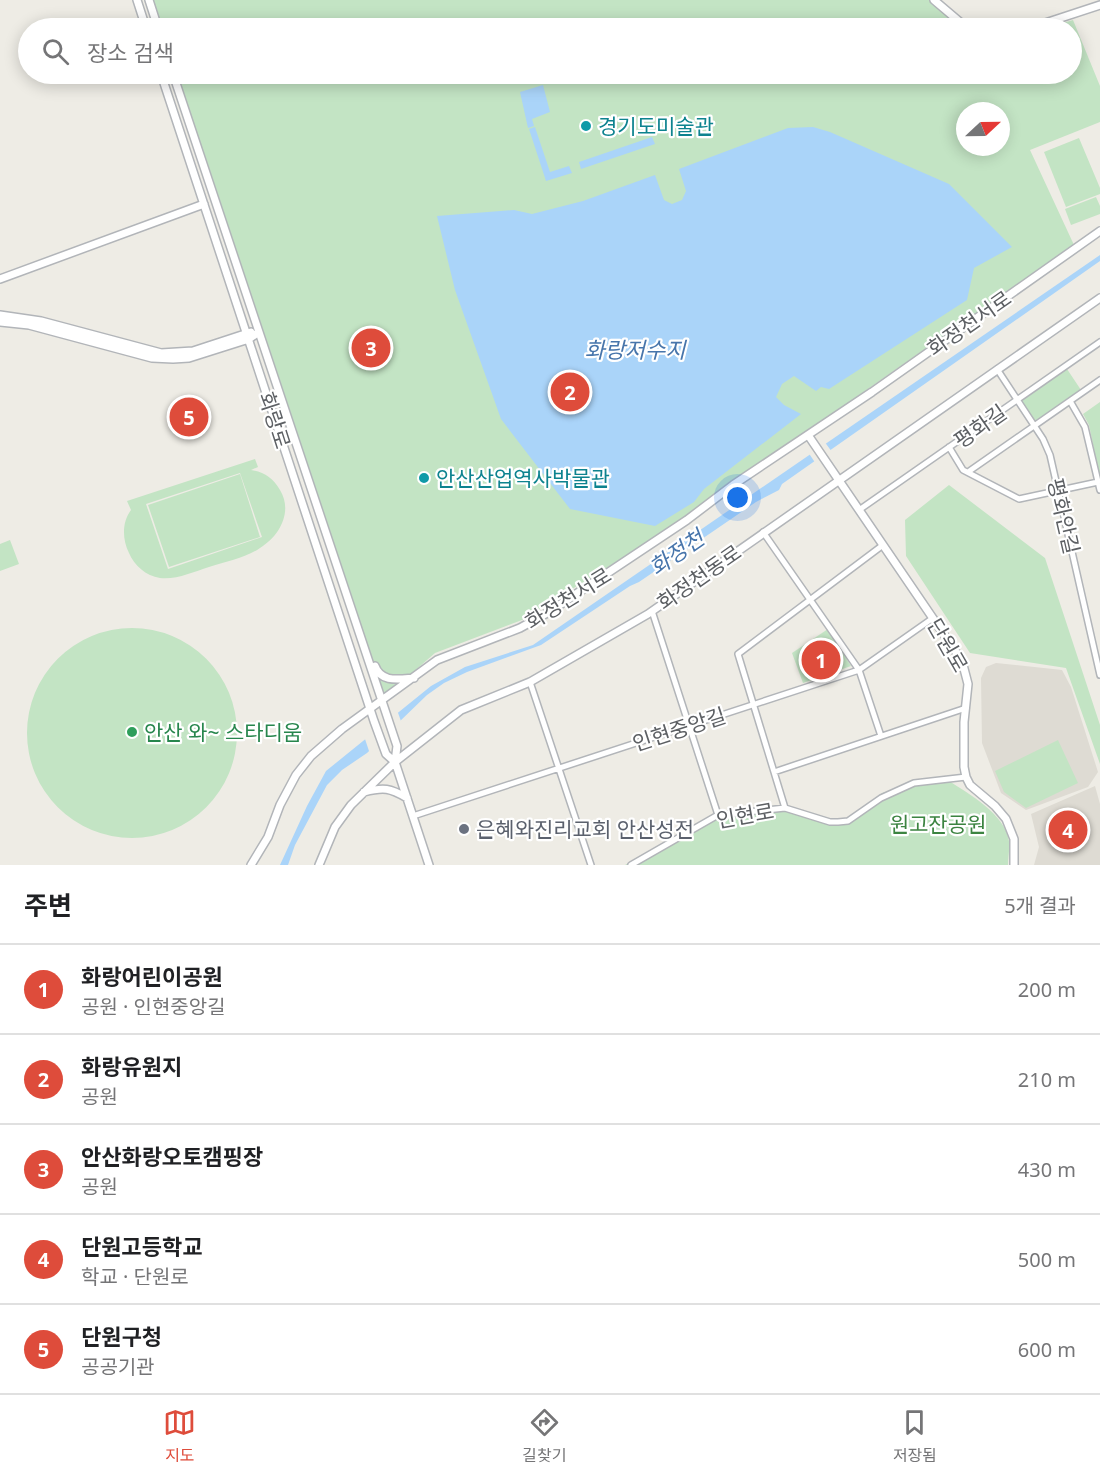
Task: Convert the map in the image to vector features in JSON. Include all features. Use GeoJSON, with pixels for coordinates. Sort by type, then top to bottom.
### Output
{"type":"FeatureCollection","features":[{"type":"Feature","properties":{"kind":"street"},"geometry":{"type":"LineString","coordinates":[[137,0],[143,18]]}},
{"type":"Feature","properties":{"kind":"street"},"geometry":{"type":"LineString","coordinates":[[149,0],[155,18]]}},
{"type":"Feature","properties":{"kind":"street"},"geometry":{"type":"LineString","coordinates":[[934,0],[955,18]]}},
{"type":"Feature","properties":{"kind":"street"},"geometry":{"type":"LineString","coordinates":[[1060,18],[1100,5]]}},
{"type":"Feature","properties":{"kind":"street","name":"화랑로"},"geometry":{"type":"LineString","coordinates":[[164,84],[374,721],[386,754],[395,762]]}},
{"type":"Feature","properties":{"kind":"street","name":"화랑로"},"geometry":{"type":"LineString","coordinates":[[176,84],[382,701],[396,746],[395,762],[429,865]]}},
{"type":"Feature","properties":{"kind":"street"},"geometry":{"type":"LineString","coordinates":[[0,279],[204,204]]}},
{"type":"Feature","properties":{"kind":"street","name":"화정천서로"},"geometry":{"type":"LineString","coordinates":[[251,865],[268,837],[280,805],[296,775],[311,756],[342,729],[437,660],[520,628],[549,612],[687,520],[733,485],[810,437],[1100,231]]}},
{"type":"Feature","properties":{"kind":"street","name":"화정천동로"},"geometry":{"type":"LineString","coordinates":[[319,865],[335,826],[351,805],[395,762],[461,710],[530,682],[652,610],[1100,298]]}},
{"type":"Feature","properties":{"kind":"street"},"geometry":{"type":"LineString","coordinates":[[0,315],[35,319],[161,353],[193,351],[260,332]]}},
{"type":"Feature","properties":{"kind":"street"},"geometry":{"type":"LineString","coordinates":[[0,322],[29,325],[60,332],[152,358],[189,358],[247,336]]}},
{"type":"Feature","properties":{"kind":"street","name":"평화길"},"geometry":{"type":"LineString","coordinates":[[859,510],[1100,342]]}},
{"type":"Feature","properties":{"kind":"street","name":"평화안길"},"geometry":{"type":"LineString","coordinates":[[997,369],[1034,425],[1050,455],[1100,675]]}},
{"type":"Feature","properties":{"kind":"street"},"geometry":{"type":"LineString","coordinates":[[968,472],[1100,380]]}},
{"type":"Feature","properties":{"kind":"street","name":"평화안길"},"geometry":{"type":"LineString","coordinates":[[1070,401],[1085,427],[1100,490]]}},
{"type":"Feature","properties":{"kind":"street","name":"단원로"},"geometry":{"type":"LineString","coordinates":[[810,437],[962,661],[968,684],[964,722],[966,777]]}},
{"type":"Feature","properties":{"kind":"street"},"geometry":{"type":"LineString","coordinates":[[949,447],[963,470],[1019,499],[1098,482]]}},
{"type":"Feature","properties":{"kind":"street"},"geometry":{"type":"LineString","coordinates":[[763,532],[859,670],[882,736]]}},
{"type":"Feature","properties":{"kind":"street"},"geometry":{"type":"LineString","coordinates":[[785,808],[738,654],[884,545]]}},
{"type":"Feature","properties":{"kind":"street"},"geometry":{"type":"LineString","coordinates":[[652,610],[718,815]]}},
{"type":"Feature","properties":{"kind":"street","name":"인현중앙길"},"geometry":{"type":"LineString","coordinates":[[413,816],[859,670],[933,618]]}},
{"type":"Feature","properties":{"kind":"street"},"geometry":{"type":"LineString","coordinates":[[364,646],[372,658],[376,671],[381,675],[392,679],[414,678]]}},
{"type":"Feature","properties":{"kind":"street"},"geometry":{"type":"LineString","coordinates":[[530,682],[591,865]]}},
{"type":"Feature","properties":{"kind":"street"},"geometry":{"type":"LineString","coordinates":[[774,772],[966,708]]}},
{"type":"Feature","properties":{"kind":"street"},"geometry":{"type":"LineString","coordinates":[[966,777],[970,785],[995,806],[1006,819],[1014,839],[1014,865]]}},
{"type":"Feature","properties":{"kind":"street","name":"인현로"},"geometry":{"type":"LineString","coordinates":[[631,865],[718,815],[785,808],[830,822],[848,821],[881,798],[914,783],[966,777]]}},
{"type":"Feature","properties":{"kind":"street"},"geometry":{"type":"LineString","coordinates":[[364,792],[380,788],[393,790],[407,798]]}},
{"type":"Feature","properties":{"kind":"shaded area"},"geometry":{"type":"Polygon","coordinates":[[[996,663],[1062,670],[1071,687],[1098,772],[1088,787],[1026,810],[1001,793],[982,743],[981,678],[986,667],[996,663]]]}},
{"type":"Feature","properties":{"kind":"shaded area"},"geometry":{"type":"Polygon","coordinates":[[[1095,786],[1100,804],[1100,865],[1034,865],[1039,847],[1031,814],[1095,786]]]}},
{"type":"Feature","properties":{"kind":"green space"},"geometry":{"type":"Polygon","coordinates":[[[149,0],[930,0],[951,18],[155,18],[149,0]]]}},
{"type":"Feature","properties":{"kind":"green space"},"geometry":{"type":"Polygon","coordinates":[[[1082,42],[1100,86],[1100,122],[1030,150],[1074,245],[653,539],[522,620],[435,653],[378,703],[176,84],[1082,84],[1082,42]]]}},
{"type":"Feature","properties":{"kind":"green space"},"geometry":{"type":"Polygon","coordinates":[[[1079,138],[1100,188],[1100,194],[1066,207],[1044,152],[1079,138]]]}},
{"type":"Feature","properties":{"kind":"green space"},"geometry":{"type":"Polygon","coordinates":[[[1096,197],[1100,206],[1100,214],[1071,225],[1065,209],[1096,197]]]}},
{"type":"Feature","properties":{"kind":"green space"},"geometry":{"type":"Polygon","coordinates":[[[1067,369],[1081,390],[1036,422],[1021,401],[1067,369]]]}},
{"type":"Feature","properties":{"kind":"green space"},"geometry":{"type":"Polygon","coordinates":[[[1100,402],[1100,478],[1089,425],[1083,414],[1100,402]]]}},
{"type":"Feature","properties":{"kind":"green space"},"geometry":{"type":"Polygon","coordinates":[[[255,459],[258,467],[251,470],[264,474],[274,482],[284,498],[285,514],[279,530],[267,543],[254,551],[184,575],[160,578],[137,566],[127,548],[124,536],[125,525],[131,510],[127,501],[255,459]],[[240,473],[146,504],[168,569],[262,537],[240,473]]]}},
{"type":"Feature","properties":{"kind":"green space"},"geometry":{"type":"Polygon","coordinates":[[[240,474],[260,537],[169,567],[148,505],[240,474]]]}},
{"type":"Feature","properties":{"kind":"green space"},"geometry":{"type":"Polygon","coordinates":[[[949,485],[1045,558],[1100,725],[1100,764],[1066,668],[970,653],[906,556],[905,520],[949,485]]]}},
{"type":"Feature","properties":{"kind":"green space"},"geometry":{"type":"Polygon","coordinates":[[[10,540],[19,564],[0,571],[0,544],[10,540]]]}},
{"type":"Feature","properties":{"kind":"green space","name":"안산 와~ 스타디움"},"geometry":{"type":"Polygon","coordinates":[[[132,628],[172,636],[190,646],[206,659],[219,675],[229,693],[237,733],[229,773],[219,791],[206,807],[190,820],[172,830],[132,838],[92,830],[74,820],[58,807],[45,791],[35,773],[27,733],[35,693],[45,675],[58,659],[74,646],[92,636],[132,628]]]}},
{"type":"Feature","properties":{"kind":"green space"},"geometry":{"type":"Polygon","coordinates":[[[828,629],[851,666],[803,683],[792,653],[828,629]]]}},
{"type":"Feature","properties":{"kind":"green space"},"geometry":{"type":"Polygon","coordinates":[[[1058,740],[1078,783],[1026,808],[1004,792],[995,771],[1058,740]]]}},
{"type":"Feature","properties":{"kind":"green space","name":"원고잔공원"},"geometry":{"type":"Polygon","coordinates":[[[949,781],[985,806],[1001,822],[1009,841],[1008,865],[625,865],[711,817],[784,807],[827,821],[848,820],[882,793],[903,787],[949,781]]]}},
{"type":"Feature","properties":{"kind":"water"},"geometry":{"type":"Polygon","coordinates":[[[543,85],[550,112],[532,119],[534,126],[528,128],[520,92],[543,85]]]}},
{"type":"Feature","properties":{"kind":"water"},"geometry":{"type":"Polygon","coordinates":[[[535,127],[550,172],[569,166],[572,173],[546,181],[529,129],[535,127]]]}},
{"type":"Feature","properties":{"kind":"water","name":"화랑저수지"},"geometry":{"type":"Polygon","coordinates":[[[813,127],[830,132],[949,184],[1012,247],[974,268],[967,300],[829,389],[821,387],[816,391],[794,376],[782,384],[776,397],[784,405],[801,414],[704,489],[694,502],[655,526],[570,509],[501,419],[455,290],[437,216],[514,210],[532,214],[583,201],[655,175],[664,200],[672,204],[682,200],[686,191],[679,169],[788,128],[813,127]]]}},
{"type":"Feature","properties":{"kind":"water"},"geometry":{"type":"Polygon","coordinates":[[[652,137],[655,144],[581,169],[579,162],[652,137]]]}},
{"type":"Feature","properties":{"kind":"water","name":"화정천"},"geometry":{"type":"Polygon","coordinates":[[[1100,255],[1100,261],[782,484],[779,490],[756,502],[639,582],[541,645],[467,672],[444,683],[427,695],[367,753],[342,770],[327,785],[295,845],[288,865],[280,865],[326,771],[431,686],[465,667],[533,645],[1100,255]]]}},
{"type":"Feature","properties":{"kind":"pier"},"geometry":{"type":"Polygon","coordinates":[[[824,441],[832,452],[816,464],[808,452],[824,441]]]}},
{"type":"Feature","properties":{"kind":"pier"},"geometry":{"type":"Polygon","coordinates":[[[397,710],[402,724],[370,754],[364,736],[397,710]]]}},
{"type":"Feature","properties":{"kind":"place","name":"경기도미술관"},"geometry":{"type":"Point","coordinates":[586,126]}},
{"type":"Feature","properties":{"kind":"place","name":"안산화랑오토캠핑장"},"geometry":{"type":"Point","coordinates":[371,348]}},
{"type":"Feature","properties":{"kind":"place","name":"화랑유원지"},"geometry":{"type":"Point","coordinates":[570,392]}},
{"type":"Feature","properties":{"kind":"place","name":"단원구청"},"geometry":{"type":"Point","coordinates":[189,417]}},
{"type":"Feature","properties":{"kind":"place","name":"안산산업역사박물관"},"geometry":{"type":"Point","coordinates":[424,478]}},
{"type":"Feature","properties":{"kind":"place","name":"화랑어린이공원"},"geometry":{"type":"Point","coordinates":[821,660]}},
{"type":"Feature","properties":{"kind":"place","name":"안산 와~ 스타디움"},"geometry":{"type":"Point","coordinates":[132,732]}},
{"type":"Feature","properties":{"kind":"place","name":"은혜와진리교회 안산성전"},"geometry":{"type":"Point","coordinates":[464,829]}},
{"type":"Feature","properties":{"kind":"place","name":"단원고등학교"},"geometry":{"type":"Point","coordinates":[1068,830]}}]}
